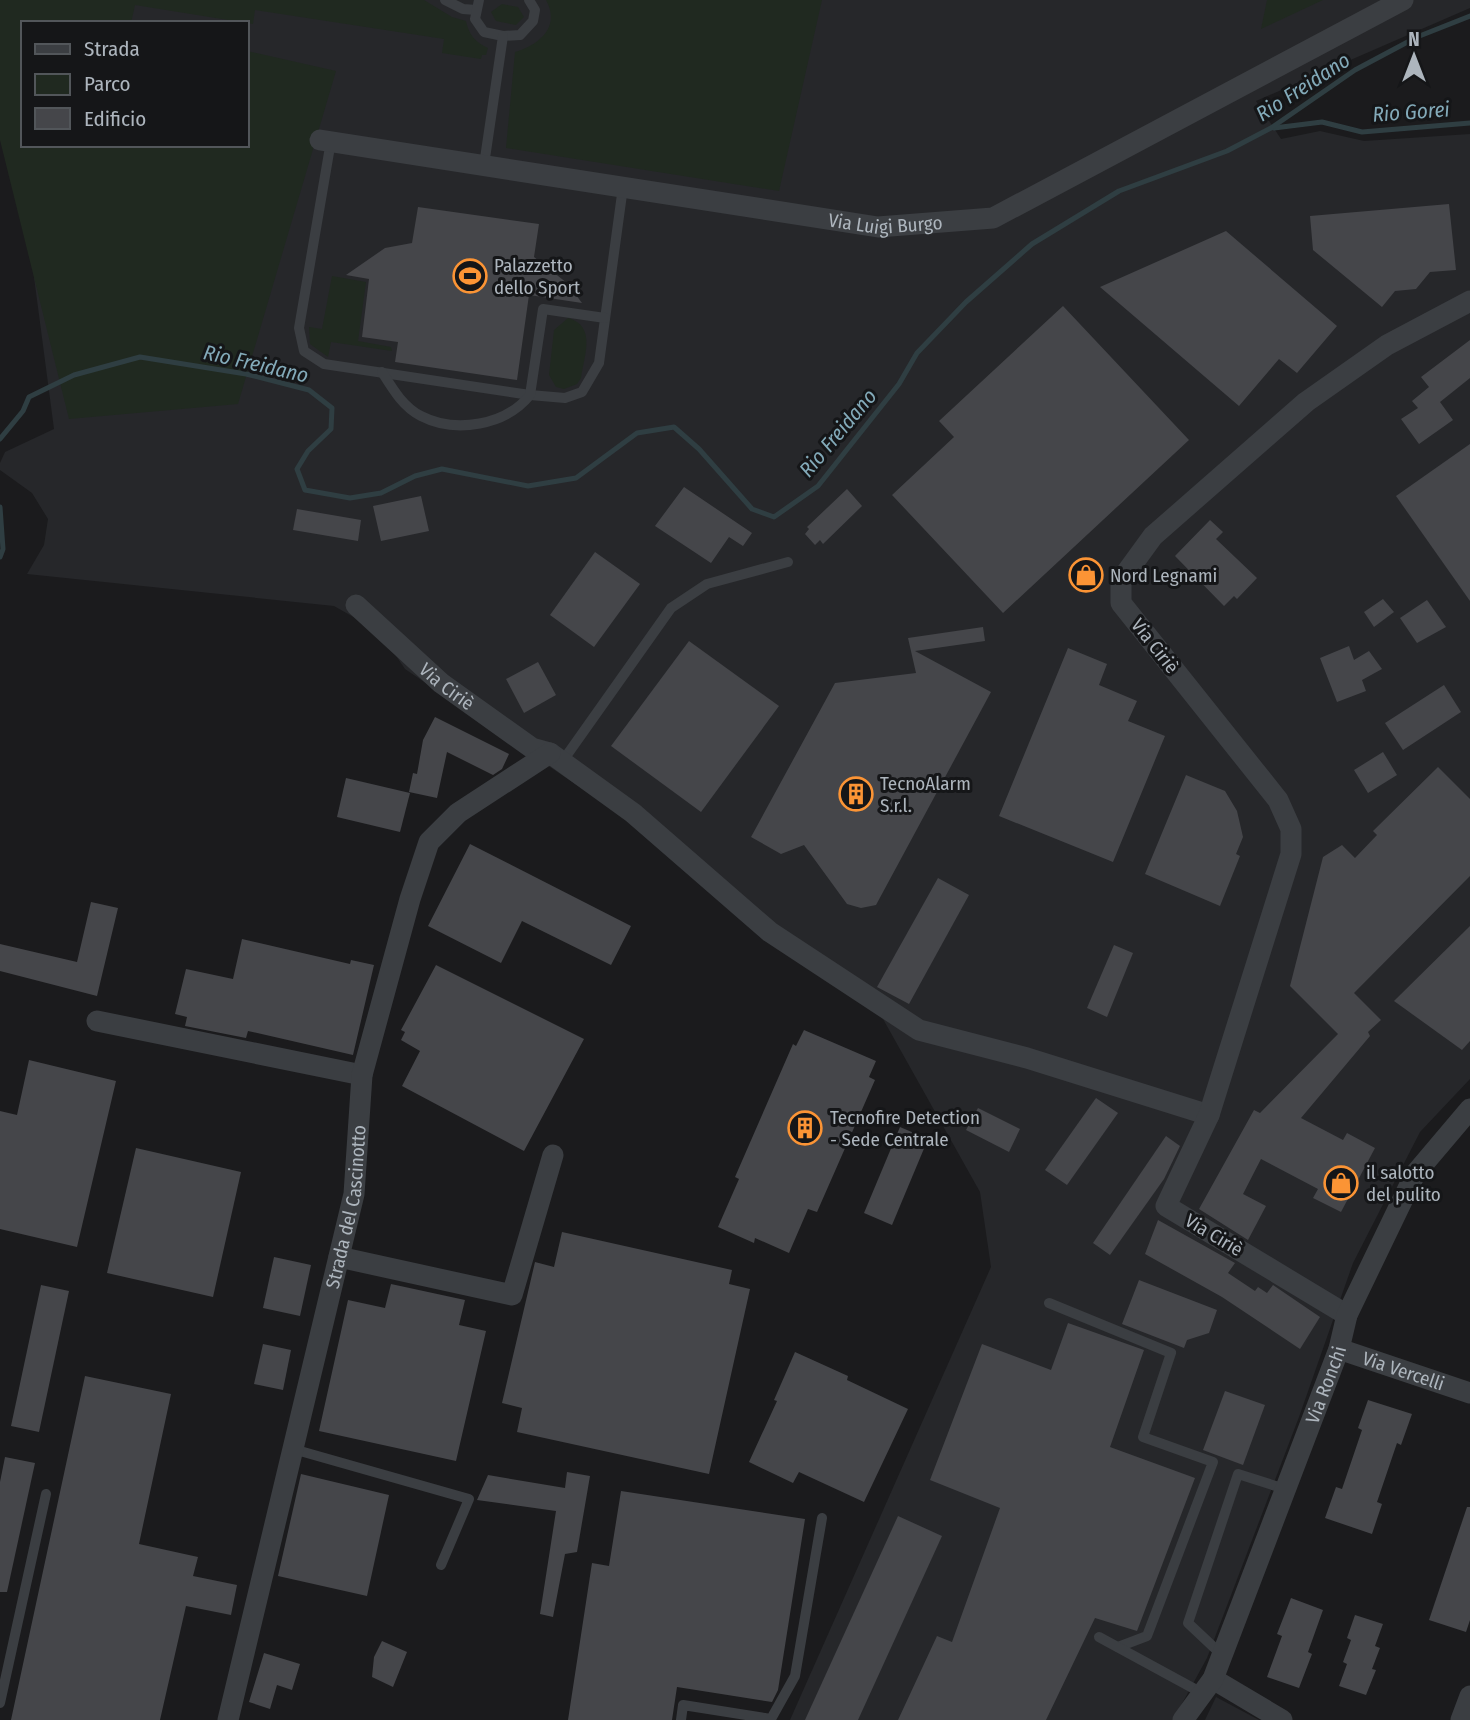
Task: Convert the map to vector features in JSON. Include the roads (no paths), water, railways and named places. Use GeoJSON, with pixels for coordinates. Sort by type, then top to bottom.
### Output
{"type":"FeatureCollection","features":[{"type":"Feature","properties":{"kind":"street","name":"Via Luigi Burgo"},"geometry":{"type":"LineString","coordinates":[[325,141],[877,227],[942,225],[993,218],[1403,0]]}},
{"type":"Feature","properties":{"kind":"street","name":"Via Ciriè"},"geometry":{"type":"LineString","coordinates":[[1347,1315],[1166,1206],[1209,1115],[1291,853],[1291,829],[1278,800],[1121,603],[1121,580],[1153,536],[1306,402],[1387,345],[1470,301]]}},
{"type":"Feature","properties":{"kind":"street","name":"Via Ciriè"},"geometry":{"type":"LineString","coordinates":[[356,606],[441,683],[532,748],[556,757],[633,813],[770,932],[919,1030],[1027,1059],[1209,1115]]}},
{"type":"Feature","properties":{"kind":"street","name":"Strada del Cascinotto"},"geometry":{"type":"LineString","coordinates":[[228,1720],[354,1194],[362,1075],[410,899],[429,842],[458,813],[556,757]]}},
{"type":"Feature","properties":{"kind":"street"},"geometry":{"type":"LineString","coordinates":[[97,1021],[362,1075]]}},
{"type":"Feature","properties":{"kind":"street","name":"Via Ronchi"},"geometry":{"type":"LineString","coordinates":[[1207,1686],[1222,1655],[1339,1349],[1347,1315],[1415,1174],[1470,1109]]}},
{"type":"Feature","properties":{"kind":"street"},"geometry":{"type":"LineString","coordinates":[[339,1258],[512,1295],[553,1155]]}},
{"type":"Feature","properties":{"kind":"street","name":"Via Vercelli"},"geometry":{"type":"LineString","coordinates":[[1339,1349],[1470,1393]]}},
{"type":"Feature","properties":{"kind":"street"},"geometry":{"type":"LineString","coordinates":[[1183,1720],[1207,1686],[1283,1720]]}},
{"type":"Feature","properties":{"kind":"street"},"geometry":{"type":"LineString","coordinates":[[1461,1720],[1470,1696]]}},
{"type":"Feature","properties":{"kind":"lane"},"geometry":{"type":"LineString","coordinates":[[445,0],[463,9],[477,5],[475,19],[484,32],[503,36],[520,35],[533,22],[535,10],[529,0]]}},
{"type":"Feature","properties":{"kind":"lane"},"geometry":{"type":"LineString","coordinates":[[484,165],[503,36]]}},
{"type":"Feature","properties":{"kind":"lane"},"geometry":{"type":"LineString","coordinates":[[325,141],[299,328],[304,351],[324,364],[530,395],[565,398],[582,392],[599,363],[623,187]]}},
{"type":"Feature","properties":{"kind":"lane"},"geometry":{"type":"LineString","coordinates":[[382,372],[398,398],[421,416],[449,424],[476,425],[505,416],[530,395],[543,309],[605,318]]}},
{"type":"Feature","properties":{"kind":"lane"},"geometry":{"type":"LineString","coordinates":[[556,757],[671,608],[707,584],[788,562]]}},
{"type":"Feature","properties":{"kind":"lane"},"geometry":{"type":"LineString","coordinates":[[1049,1303],[1171,1353],[1143,1437],[1213,1462],[1147,1636],[1118,1647]]}},
{"type":"Feature","properties":{"kind":"lane"},"geometry":{"type":"LineString","coordinates":[[293,1449],[469,1499],[441,1565]]}},
{"type":"Feature","properties":{"kind":"lane"},"geometry":{"type":"LineString","coordinates":[[1222,1655],[1188,1623],[1238,1474],[1285,1489]]}},
{"type":"Feature","properties":{"kind":"lane"},"geometry":{"type":"LineString","coordinates":[[0,1703],[46,1494]]}},
{"type":"Feature","properties":{"kind":"lane"},"geometry":{"type":"LineString","coordinates":[[681,1720],[683,1704],[771,1719],[796,1676],[822,1518]]}},
{"type":"Feature","properties":{"kind":"lane"},"geometry":{"type":"LineString","coordinates":[[1099,1637],[1207,1686]]}},
{"type":"Feature","properties":{"kind":"waterway","name":"Rio Freidano"},"geometry":{"type":"LineString","coordinates":[[0,439],[23,411],[29,397],[74,375],[140,357],[246,374],[309,390],[332,408],[331,429],[308,451],[297,469],[305,490],[350,498],[381,493],[415,476],[442,469],[528,486],[576,478],[637,433],[674,427],[699,449],[752,509],[774,517],[818,486],[899,384],[917,353],[966,302],[1032,244],[1119,191],[1227,151],[1271,128],[1355,70],[1417,37],[1470,16]]}},
{"type":"Feature","properties":{"kind":"waterway","name":"Rio Gorei"},"geometry":{"type":"LineString","coordinates":[[1274,128],[1322,122],[1362,132],[1470,123]]}},
{"type":"Feature","properties":{"kind":"waterway","name":"Rio Freidano"},"geometry":{"type":"LineString","coordinates":[[0,507],[3,549],[0,557]]}},
{"type":"Feature","properties":{"kind":"place","name":"Palazzetto dello Sport"},"geometry":{"type":"Point","coordinates":[470,276]}},
{"type":"Feature","properties":{"kind":"place","name":"Nord Legnami"},"geometry":{"type":"Point","coordinates":[1086,575]}},
{"type":"Feature","properties":{"kind":"place","name":"TecnoAlarm S.r.l."},"geometry":{"type":"Point","coordinates":[856,794]}},
{"type":"Feature","properties":{"kind":"place","name":"Tecnofire Detection - Sede Centrale"},"geometry":{"type":"Point","coordinates":[805,1128]}},
{"type":"Feature","properties":{"kind":"place","name":"il salotto del pulito"},"geometry":{"type":"Point","coordinates":[1341,1183]}}]}
